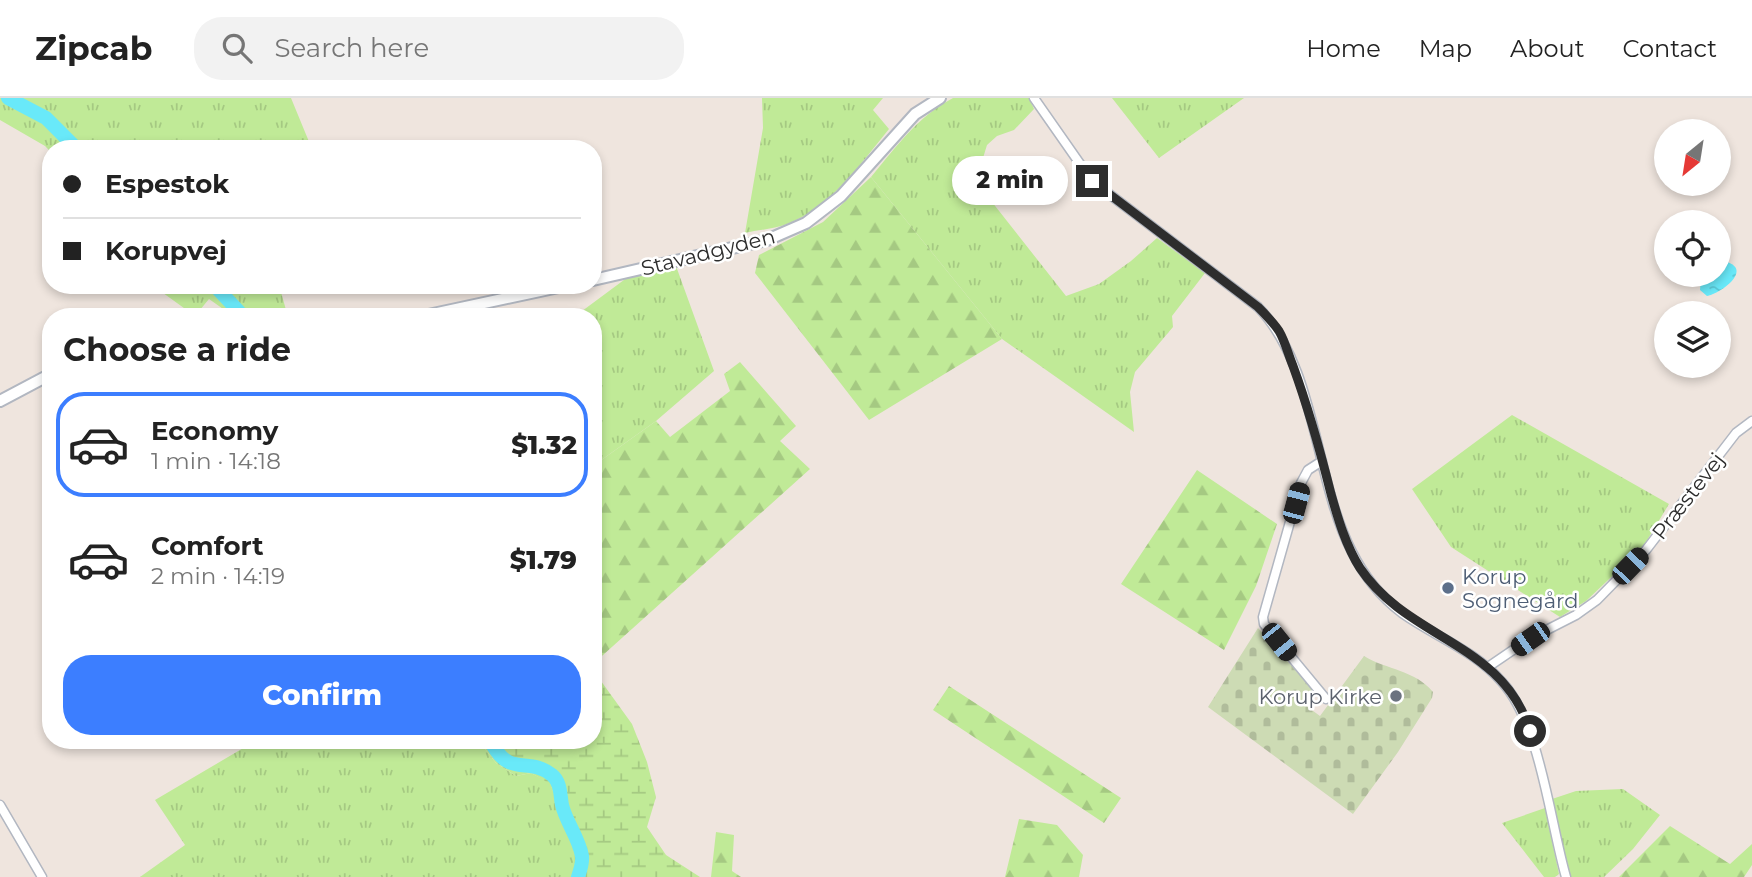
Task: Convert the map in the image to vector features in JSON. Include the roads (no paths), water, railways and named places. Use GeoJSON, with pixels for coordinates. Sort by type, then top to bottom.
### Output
{"type":"FeatureCollection","features":[{"type":"Feature","properties":{"kind":"street","name":"Stavadgyden"},"geometry":{"type":"LineString","coordinates":[[602,278],[766,240],[806,223],[841,196],[915,114],[940,98]]}},
{"type":"Feature","properties":{"kind":"street"},"geometry":{"type":"LineString","coordinates":[[1034,98],[1092,181],[1258,307],[1273,322],[1301,387],[1340,524],[1350,549],[1372,584],[1402,612],[1464,649],[1488,667],[1518,702],[1527,722],[1564,876]]}},
{"type":"Feature","properties":{"kind":"street"},"geometry":{"type":"LineString","coordinates":[[461,308],[526,294]]}},
{"type":"Feature","properties":{"kind":"street"},"geometry":{"type":"LineString","coordinates":[[0,401],[42,379]]}},
{"type":"Feature","properties":{"kind":"street","name":"Præstevej"},"geometry":{"type":"LineString","coordinates":[[1488,667],[1597,600],[1646,550],[1737,433],[1752,422]]}},
{"type":"Feature","properties":{"kind":"street"},"geometry":{"type":"LineString","coordinates":[[1322,461],[1308,470],[1301,483],[1263,617],[1264,624],[1326,699]]}},
{"type":"Feature","properties":{"kind":"street"},"geometry":{"type":"LineString","coordinates":[[0,805],[42,877]]}},
{"type":"Feature","properties":{"kind":"water"},"geometry":{"type":"Polygon","coordinates":[[[1731,264],[1737,270],[1731,282],[1731,264]]]}},
{"type":"Feature","properties":{"kind":"water"},"geometry":{"type":"Polygon","coordinates":[[[1700,287],[1726,287],[1707,296],[1700,287]]]}},
{"type":"Feature","properties":{"kind":"waterway"},"geometry":{"type":"LineString","coordinates":[[8,98],[46,118],[68,140]]}},
{"type":"Feature","properties":{"kind":"waterway"},"geometry":{"type":"LineString","coordinates":[[222,294],[236,308]]}},
{"type":"Feature","properties":{"kind":"waterway"},"geometry":{"type":"LineString","coordinates":[[495,749],[505,760],[543,769],[555,778],[564,811],[582,856],[578,877]]}},
{"type":"Feature","properties":{"kind":"place","name":"Korup Sognegård"},"geometry":{"type":"Point","coordinates":[1448,588]}},
{"type":"Feature","properties":{"kind":"place","name":"Korup Kirke"},"geometry":{"type":"Point","coordinates":[1396,696]}}]}
